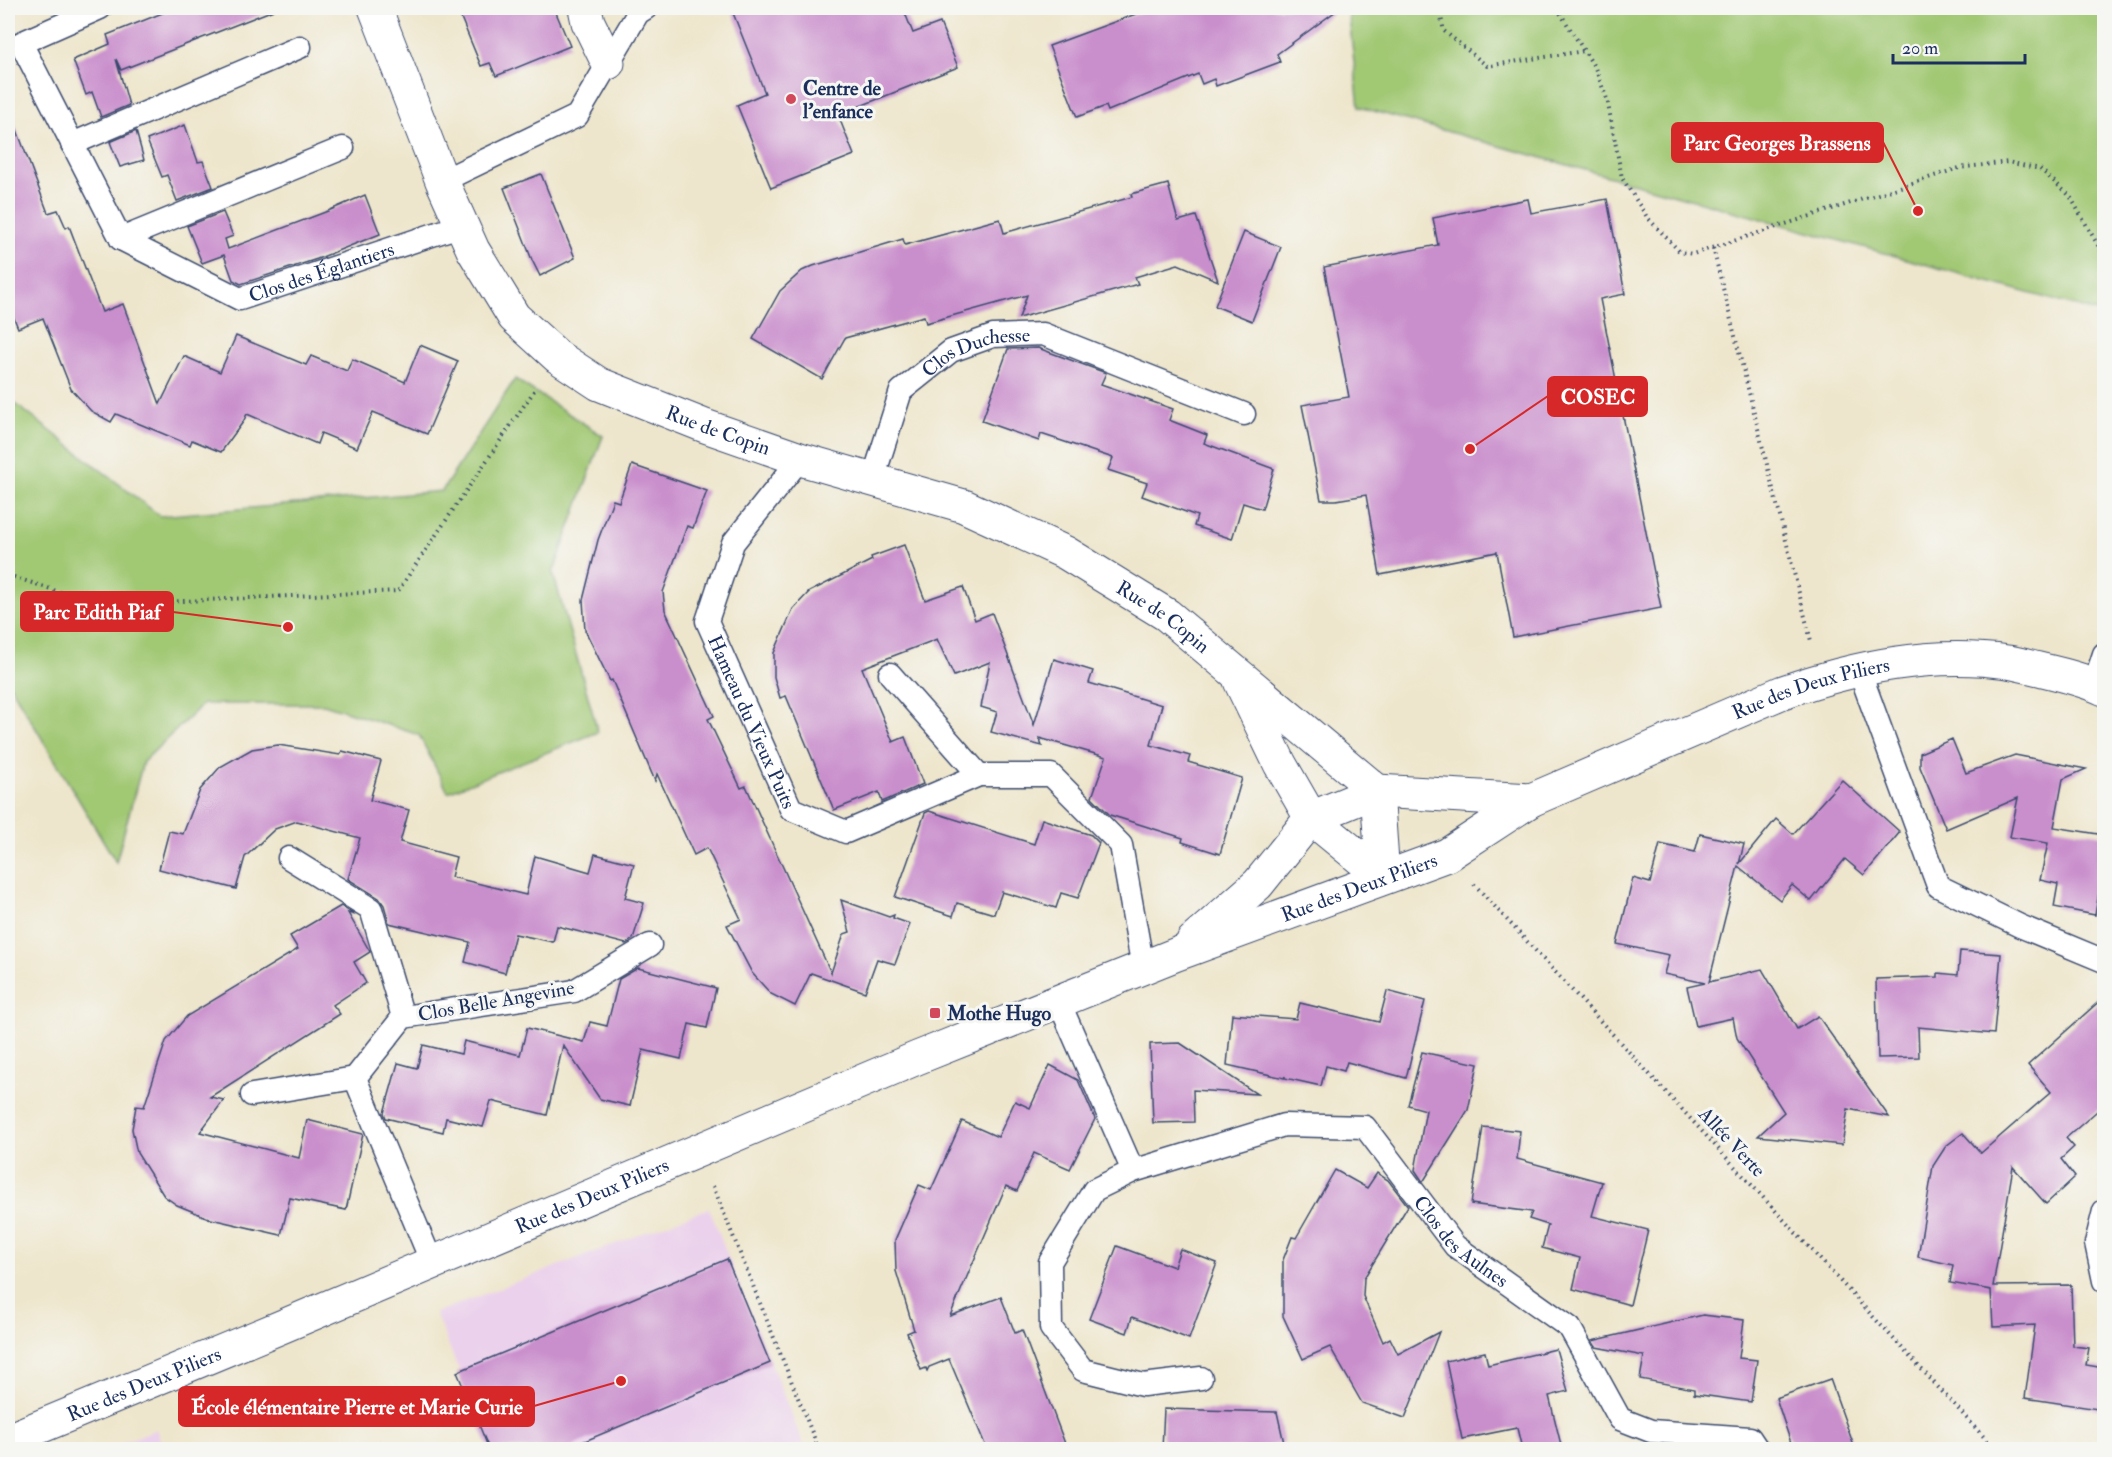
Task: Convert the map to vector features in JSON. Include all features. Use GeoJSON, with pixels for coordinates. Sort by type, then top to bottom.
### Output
{"type":"FeatureCollection","features":[{"type":"Feature","properties":{"kind":"street","name":"Rue de Copin"},"geometry":{"type":"LineString","coordinates":[[375,8],[442,181],[474,250],[514,316],[558,357],[599,384],[705,426],[800,459],[964,506],[1066,553],[1167,615],[1377,791]]}},
{"type":"Feature","properties":{"kind":"street"},"geometry":{"type":"LineString","coordinates":[[585,8],[588,22],[608,63]]}},
{"type":"Feature","properties":{"kind":"street","name":"Rue des Deux Piliers"},"geometry":{"type":"LineString","coordinates":[[8,1440],[917,1058],[1177,954],[1447,855],[1531,800],[1750,706],[1821,679],[1919,660],[1964,659],[2008,662],[2099,686]]}},
{"type":"Feature","properties":{"kind":"street"},"geometry":{"type":"LineString","coordinates":[[1234,670],[1280,764],[1311,818],[1383,877]]}},
{"type":"Feature","properties":{"kind":"street"},"geometry":{"type":"LineString","coordinates":[[1377,791],[1383,877]]}},
{"type":"Feature","properties":{"kind":"street","name":"Rue des Deux Piliers"},"geometry":{"type":"LineString","coordinates":[[1177,954],[1258,884],[1311,818],[1377,791],[1531,800]]}},
{"type":"Feature","properties":{"kind":"lane"},"geometry":{"type":"LineString","coordinates":[[100,8],[21,43],[121,239],[343,148]]}},
{"type":"Feature","properties":{"kind":"lane"},"geometry":{"type":"LineString","coordinates":[[442,181],[577,116],[638,13],[646,8]]}},
{"type":"Feature","properties":{"kind":"lane"},"geometry":{"type":"LineString","coordinates":[[72,144],[300,47]]}},
{"type":"Feature","properties":{"kind":"lane","name":"Clos des Églantiers"},"geometry":{"type":"LineString","coordinates":[[121,239],[240,299],[462,225]]}},
{"type":"Feature","properties":{"kind":"lane","name":"Clos Duchesse"},"geometry":{"type":"LineString","coordinates":[[873,479],[901,391],[951,351],[993,336],[1043,333],[1244,414]]}},
{"type":"Feature","properties":{"kind":"lane","name":"Hameau du Vieux Puits"},"geometry":{"type":"LineString","coordinates":[[800,459],[733,543],[707,621],[791,809],[846,832],[979,775],[1051,775],[1121,845],[1143,968]]}},
{"type":"Feature","properties":{"kind":"lane"},"geometry":{"type":"LineString","coordinates":[[2099,686],[2104,654]]}},
{"type":"Feature","properties":{"kind":"lane"},"geometry":{"type":"LineString","coordinates":[[1859,670],[1938,886],[2020,926],[2104,961]]}},
{"type":"Feature","properties":{"kind":"lane"},"geometry":{"type":"LineString","coordinates":[[890,674],[979,775]]}},
{"type":"Feature","properties":{"kind":"lane","name":"Clos Belle Angevine"},"geometry":{"type":"LineString","coordinates":[[289,858],[371,909],[403,1017]]}},
{"type":"Feature","properties":{"kind":"lane","name":"Clos Belle Angevine"},"geometry":{"type":"LineString","coordinates":[[355,1078],[403,1017],[574,991],[650,945]]}},
{"type":"Feature","properties":{"kind":"lane"},"geometry":{"type":"LineString","coordinates":[[1059,1002],[1133,1170]]}},
{"type":"Feature","properties":{"kind":"lane"},"geometry":{"type":"LineString","coordinates":[[252,1095],[355,1078],[432,1263]]}},
{"type":"Feature","properties":{"kind":"lane","name":"Clos des Aulnes"},"geometry":{"type":"LineString","coordinates":[[1201,1378],[1143,1385],[1083,1370],[1051,1328],[1050,1262],[1094,1190],[1133,1170],[1284,1125],[1365,1127],[1455,1246],[1570,1329],[1620,1419],[1651,1431],[1750,1438],[1758,1449]]}},
{"type":"Feature","properties":{"kind":"lane"},"geometry":{"type":"LineString","coordinates":[[2104,1211],[2096,1243],[2104,1281]]}},
{"type":"Feature","properties":{"kind":"path"},"geometry":{"type":"LineString","coordinates":[[1440,8],[1444,31],[1486,66],[1584,51]]}},
{"type":"Feature","properties":{"kind":"path"},"geometry":{"type":"LineString","coordinates":[[1557,8],[1595,68],[1607,99],[1622,178],[1647,218],[1680,252],[1693,254],[1713,248],[1959,168],[2008,162],[2040,169],[2070,196],[2104,256]]}},
{"type":"Feature","properties":{"kind":"path"},"geometry":{"type":"LineString","coordinates":[[1713,248],[1821,679]]}},
{"type":"Feature","properties":{"kind":"path"},"geometry":{"type":"LineString","coordinates":[[8,575],[99,605],[398,591],[558,357]]}},
{"type":"Feature","properties":{"kind":"path","name":"Allée Verte"},"geometry":{"type":"LineString","coordinates":[[1447,855],[1996,1449]]}},
{"type":"Feature","properties":{"kind":"path"},"geometry":{"type":"LineString","coordinates":[[698,1150],[819,1449]]}},
{"type":"Feature","properties":{"kind":"shaded area"},"geometry":{"type":"Polygon","coordinates":[[[709,1208],[805,1449],[492,1449],[435,1313],[709,1208]]]}},
{"type":"Feature","properties":{"kind":"shaded area"},"geometry":{"type":"Polygon","coordinates":[[[156,1429],[164,1449],[107,1449],[156,1429]]]}},
{"type":"Feature","properties":{"kind":"green space"},"geometry":{"type":"Polygon","coordinates":[[[1348,8],[2104,8],[2104,314],[1359,107],[1348,8]]]}},
{"type":"Feature","properties":{"kind":"green space"},"geometry":{"type":"Polygon","coordinates":[[[515,379],[603,436],[553,573],[598,732],[448,792],[419,735],[324,704],[203,704],[143,762],[116,862],[8,682],[8,398],[160,516],[442,491],[515,379]]]}},
{"type":"Feature","properties":{"kind":"building"},"geometry":{"type":"Polygon","coordinates":[[[175,8],[276,9],[121,70],[116,59],[129,105],[101,117],[92,92],[86,95],[73,60],[110,44],[107,35],[175,8]]]}},
{"type":"Feature","properties":{"kind":"building"},"geometry":{"type":"Polygon","coordinates":[[[457,8],[554,8],[570,46],[496,76],[490,63],[481,66],[457,8]]]}},
{"type":"Feature","properties":{"kind":"building","name":"Centre de l'enfance"},"geometry":{"type":"Polygon","coordinates":[[[731,8],[903,8],[913,33],[940,23],[958,67],[838,115],[854,155],[771,188],[737,105],[765,93],[731,8]]]}},
{"type":"Feature","properties":{"kind":"building"},"geometry":{"type":"Polygon","coordinates":[[[1152,8],[1340,8],[1277,54],[1280,62],[1216,86],[1214,79],[1202,84],[1198,74],[1108,111],[1106,106],[1077,117],[1049,46],[1152,8]]]}},
{"type":"Feature","properties":{"kind":"building"},"geometry":{"type":"Polygon","coordinates":[[[11,114],[48,213],[58,210],[66,228],[69,226],[102,312],[123,304],[160,404],[184,356],[220,372],[236,336],[306,365],[311,356],[347,371],[352,359],[405,382],[420,345],[458,361],[427,434],[373,412],[357,448],[321,433],[317,444],[247,414],[221,452],[192,440],[190,445],[116,414],[111,422],[91,411],[71,389],[43,318],[18,328],[8,303],[8,115],[11,114]]]}},
{"type":"Feature","properties":{"kind":"building"},"geometry":{"type":"Polygon","coordinates":[[[185,125],[198,162],[203,161],[213,187],[177,201],[167,175],[162,177],[147,140],[185,125]]]}},
{"type":"Feature","properties":{"kind":"building"},"geometry":{"type":"Polygon","coordinates":[[[136,131],[144,160],[120,167],[110,142],[136,131]]]}},
{"type":"Feature","properties":{"kind":"building"},"geometry":{"type":"Polygon","coordinates":[[[541,174],[575,258],[540,276],[504,188],[541,174]]]}},
{"type":"Feature","properties":{"kind":"building"},"geometry":{"type":"Polygon","coordinates":[[[1168,184],[1178,221],[1196,216],[1218,281],[1178,264],[1135,277],[1138,284],[1019,318],[1027,295],[926,323],[924,316],[845,338],[822,379],[753,339],[780,291],[802,271],[813,266],[903,239],[905,245],[1000,219],[1004,233],[1132,197],[1131,194],[1168,184]]]}},
{"type":"Feature","properties":{"kind":"building"},"geometry":{"type":"Polygon","coordinates":[[[365,195],[380,234],[317,259],[241,284],[233,280],[224,255],[202,263],[187,226],[223,212],[233,236],[225,239],[228,249],[365,195]]]}},
{"type":"Feature","properties":{"kind":"building"},"geometry":{"type":"Polygon","coordinates":[[[1528,199],[1531,213],[1607,199],[1625,294],[1600,299],[1661,608],[1513,637],[1497,552],[1380,575],[1366,495],[1321,500],[1302,405],[1349,397],[1324,267],[1438,245],[1433,218],[1528,199]]]}},
{"type":"Feature","properties":{"kind":"building"},"geometry":{"type":"Polygon","coordinates":[[[1244,232],[1281,247],[1252,321],[1215,306],[1244,232]]]}},
{"type":"Feature","properties":{"kind":"building"},"geometry":{"type":"Polygon","coordinates":[[[1038,348],[1106,373],[1101,384],[1173,409],[1169,420],[1207,435],[1204,443],[1274,469],[1262,509],[1243,503],[1232,539],[1194,526],[1197,516],[1142,496],[1147,483],[1108,470],[1113,458],[1041,434],[1039,441],[982,421],[1008,349],[1038,348]]]}},
{"type":"Feature","properties":{"kind":"building"},"geometry":{"type":"Polygon","coordinates":[[[632,465],[707,491],[693,528],[687,526],[663,592],[665,610],[714,716],[708,719],[741,788],[746,786],[831,973],[844,934],[850,932],[841,900],[889,917],[894,915],[893,918],[910,924],[895,964],[877,959],[865,992],[811,973],[795,1006],[771,994],[752,973],[727,925],[741,919],[707,848],[694,855],[657,774],[655,781],[612,680],[610,681],[585,630],[583,600],[598,540],[613,500],[619,502],[632,465]]]}},
{"type":"Feature","properties":{"kind":"building"},"geometry":{"type":"Polygon","coordinates":[[[904,545],[925,600],[963,587],[975,620],[992,613],[1034,725],[1054,659],[1093,671],[1089,683],[1162,705],[1151,745],[1190,756],[1188,762],[1242,778],[1220,854],[1182,842],[1183,838],[1110,815],[1092,797],[1106,757],[1039,738],[1042,746],[991,732],[997,712],[981,707],[990,662],[954,676],[937,639],[862,668],[893,742],[905,737],[923,784],[882,802],[879,792],[834,810],[786,696],[780,698],[774,677],[774,653],[793,609],[809,592],[872,560],[871,557],[904,545]]]}},
{"type":"Feature","properties":{"kind":"building"},"geometry":{"type":"Polygon","coordinates":[[[1952,739],[1966,773],[2015,755],[2086,769],[2063,779],[2054,827],[2104,835],[2104,864],[2095,915],[2054,907],[2058,884],[2040,880],[2048,843],[2010,837],[2018,798],[1946,829],[1920,767],[1920,753],[1952,739]]]}},
{"type":"Feature","properties":{"kind":"building"},"geometry":{"type":"Polygon","coordinates":[[[278,745],[340,755],[342,751],[381,761],[370,800],[409,810],[400,842],[456,857],[451,877],[526,895],[535,856],[590,872],[595,854],[634,864],[625,898],[644,903],[633,939],[626,944],[557,926],[553,942],[515,934],[505,973],[465,962],[470,942],[389,923],[384,905],[379,898],[348,879],[360,838],[297,821],[275,829],[245,857],[236,889],[159,869],[169,831],[183,834],[200,790],[220,767],[252,749],[278,745]]]}},
{"type":"Feature","properties":{"kind":"building"},"geometry":{"type":"Polygon","coordinates":[[[1842,780],[1900,832],[1864,875],[1845,859],[1811,901],[1792,885],[1780,900],[1738,866],[1709,982],[1762,969],[1797,1029],[1818,1016],[1889,1117],[1848,1109],[1842,1145],[1758,1136],[1784,1112],[1737,1038],[1733,1018],[1696,1026],[1687,987],[1705,983],[1664,974],[1669,955],[1617,944],[1633,878],[1650,883],[1660,844],[1695,852],[1700,834],[1744,844],[1739,864],[1776,819],[1793,834],[1842,780]]]}},
{"type":"Feature","properties":{"kind":"building"},"geometry":{"type":"Polygon","coordinates":[[[929,811],[1034,844],[1042,819],[1091,835],[1099,843],[1078,898],[1061,893],[1056,908],[1002,892],[994,914],[957,903],[953,916],[895,897],[925,813],[929,811]]]}},
{"type":"Feature","properties":{"kind":"building"},"geometry":{"type":"Polygon","coordinates":[[[341,906],[355,915],[348,913],[370,952],[354,962],[366,983],[333,1005],[340,1014],[210,1097],[224,1100],[200,1132],[299,1158],[307,1120],[363,1134],[346,1210],[290,1198],[281,1235],[211,1219],[177,1205],[164,1196],[137,1153],[132,1129],[136,1106],[144,1107],[166,1041],[187,1016],[298,949],[290,936],[341,906]]]}},
{"type":"Feature","properties":{"kind":"building"},"geometry":{"type":"Polygon","coordinates":[[[1960,951],[2001,954],[1994,1034],[1918,1027],[1919,1057],[1878,1058],[1876,979],[1938,977],[1938,973],[1958,975],[1960,951]]]}},
{"type":"Feature","properties":{"kind":"building"},"geometry":{"type":"Polygon","coordinates":[[[638,968],[716,988],[707,1028],[689,1024],[681,1059],[643,1050],[630,1106],[600,1099],[563,1045],[547,1115],[491,1101],[483,1127],[446,1118],[443,1132],[386,1118],[384,1113],[398,1063],[417,1068],[423,1045],[461,1054],[464,1041],[520,1055],[527,1028],[584,1042],[590,1022],[607,1026],[619,979],[638,968]]]}},
{"type":"Feature","properties":{"kind":"building"},"geometry":{"type":"Polygon","coordinates":[[[1387,991],[1425,1001],[1406,1078],[1347,1062],[1344,1071],[1326,1066],[1321,1086],[1285,1078],[1285,1076],[1284,1078],[1227,1065],[1232,1014],[1296,1019],[1300,1003],[1379,1022],[1387,991]]]}},
{"type":"Feature","properties":{"kind":"building"},"geometry":{"type":"Polygon","coordinates":[[[2104,997],[2104,1105],[2066,1138],[2074,1147],[2061,1159],[2075,1177],[2046,1204],[2013,1167],[1993,1286],[2071,1285],[2073,1346],[2089,1348],[2086,1365],[2104,1368],[2104,1410],[2025,1398],[2035,1325],[1993,1327],[1991,1290],[1950,1283],[1953,1265],[1918,1257],[1933,1166],[1946,1146],[1963,1133],[1981,1153],[2051,1092],[2028,1065],[2104,997]]]}},
{"type":"Feature","properties":{"kind":"building"},"geometry":{"type":"Polygon","coordinates":[[[1180,1043],[1257,1094],[1193,1090],[1194,1122],[1153,1123],[1150,1044],[1180,1043]]]}},
{"type":"Feature","properties":{"kind":"building"},"geometry":{"type":"Polygon","coordinates":[[[1422,1052],[1478,1064],[1468,1110],[1423,1182],[1415,1170],[1426,1110],[1408,1105],[1422,1052]]]}},
{"type":"Feature","properties":{"kind":"building"},"geometry":{"type":"Polygon","coordinates":[[[1050,1065],[1078,1080],[1095,1119],[1070,1169],[1034,1153],[1017,1191],[1006,1186],[950,1316],[1001,1297],[1015,1333],[1022,1330],[1067,1449],[987,1449],[949,1359],[929,1367],[927,1371],[926,1368],[921,1370],[907,1333],[914,1330],[896,1271],[895,1240],[919,1185],[931,1190],[962,1121],[998,1137],[1015,1101],[1030,1108],[1050,1065]]]}},
{"type":"Feature","properties":{"kind":"building"},"geometry":{"type":"Polygon","coordinates":[[[1483,1127],[1520,1131],[1517,1159],[1602,1182],[1592,1216],[1648,1230],[1630,1305],[1573,1289],[1580,1258],[1542,1248],[1548,1225],[1529,1219],[1532,1212],[1471,1204],[1483,1127]]]}},
{"type":"Feature","properties":{"kind":"building"},"geometry":{"type":"Polygon","coordinates":[[[1335,1170],[1367,1188],[1377,1173],[1388,1180],[1408,1206],[1364,1278],[1363,1296],[1383,1342],[1390,1338],[1398,1354],[1439,1332],[1405,1418],[1362,1403],[1330,1347],[1303,1359],[1283,1316],[1283,1260],[1292,1237],[1296,1238],[1335,1170]]]}},
{"type":"Feature","properties":{"kind":"building"},"geometry":{"type":"Polygon","coordinates":[[[1117,1246],[1174,1267],[1180,1249],[1217,1263],[1189,1339],[1132,1317],[1127,1333],[1089,1319],[1117,1246]]]}},
{"type":"Feature","properties":{"kind":"building"},"geometry":{"type":"Polygon","coordinates":[[[727,1259],[770,1363],[566,1449],[489,1449],[457,1372],[727,1259]]]}},
{"type":"Feature","properties":{"kind":"building"},"geometry":{"type":"Polygon","coordinates":[[[1703,1315],[1744,1320],[1739,1358],[1757,1360],[1751,1402],[1694,1394],[1694,1389],[1640,1379],[1644,1356],[1596,1347],[1592,1341],[1703,1315]]]}},
{"type":"Feature","properties":{"kind":"building"},"geometry":{"type":"Polygon","coordinates":[[[1556,1349],[1568,1391],[1549,1396],[1562,1449],[1522,1449],[1517,1428],[1462,1439],[1446,1361],[1485,1352],[1488,1365],[1556,1349]]]}},
{"type":"Feature","properties":{"kind":"building"},"geometry":{"type":"Polygon","coordinates":[[[1830,1379],[1855,1449],[1793,1449],[1776,1398],[1830,1379]]]}},
{"type":"Feature","properties":{"kind":"building"},"geometry":{"type":"Polygon","coordinates":[[[1164,1409],[1277,1412],[1284,1443],[1253,1449],[1162,1449],[1164,1409]]]}},
{"type":"Feature","properties":{"kind":"place","name":"Centre de l'enfance"},"geometry":{"type":"Point","coordinates":[791,99]}},
{"type":"Feature","properties":{"kind":"place","name":"Parc Georges Brassens"},"geometry":{"type":"Point","coordinates":[1918,211]}},
{"type":"Feature","properties":{"kind":"place","name":"COSEC"},"geometry":{"type":"Point","coordinates":[1470,449]}},
{"type":"Feature","properties":{"kind":"place","name":"Parc Edith Piaf"},"geometry":{"type":"Point","coordinates":[288,627]}},
{"type":"Feature","properties":{"kind":"place","name":"Mothe Hugo"},"geometry":{"type":"Point","coordinates":[935,1013]}},
{"type":"Feature","properties":{"kind":"place","name":"École élémentaire Pierre et Marie Curie"},"geometry":{"type":"Point","coordinates":[621,1381]}}]}
